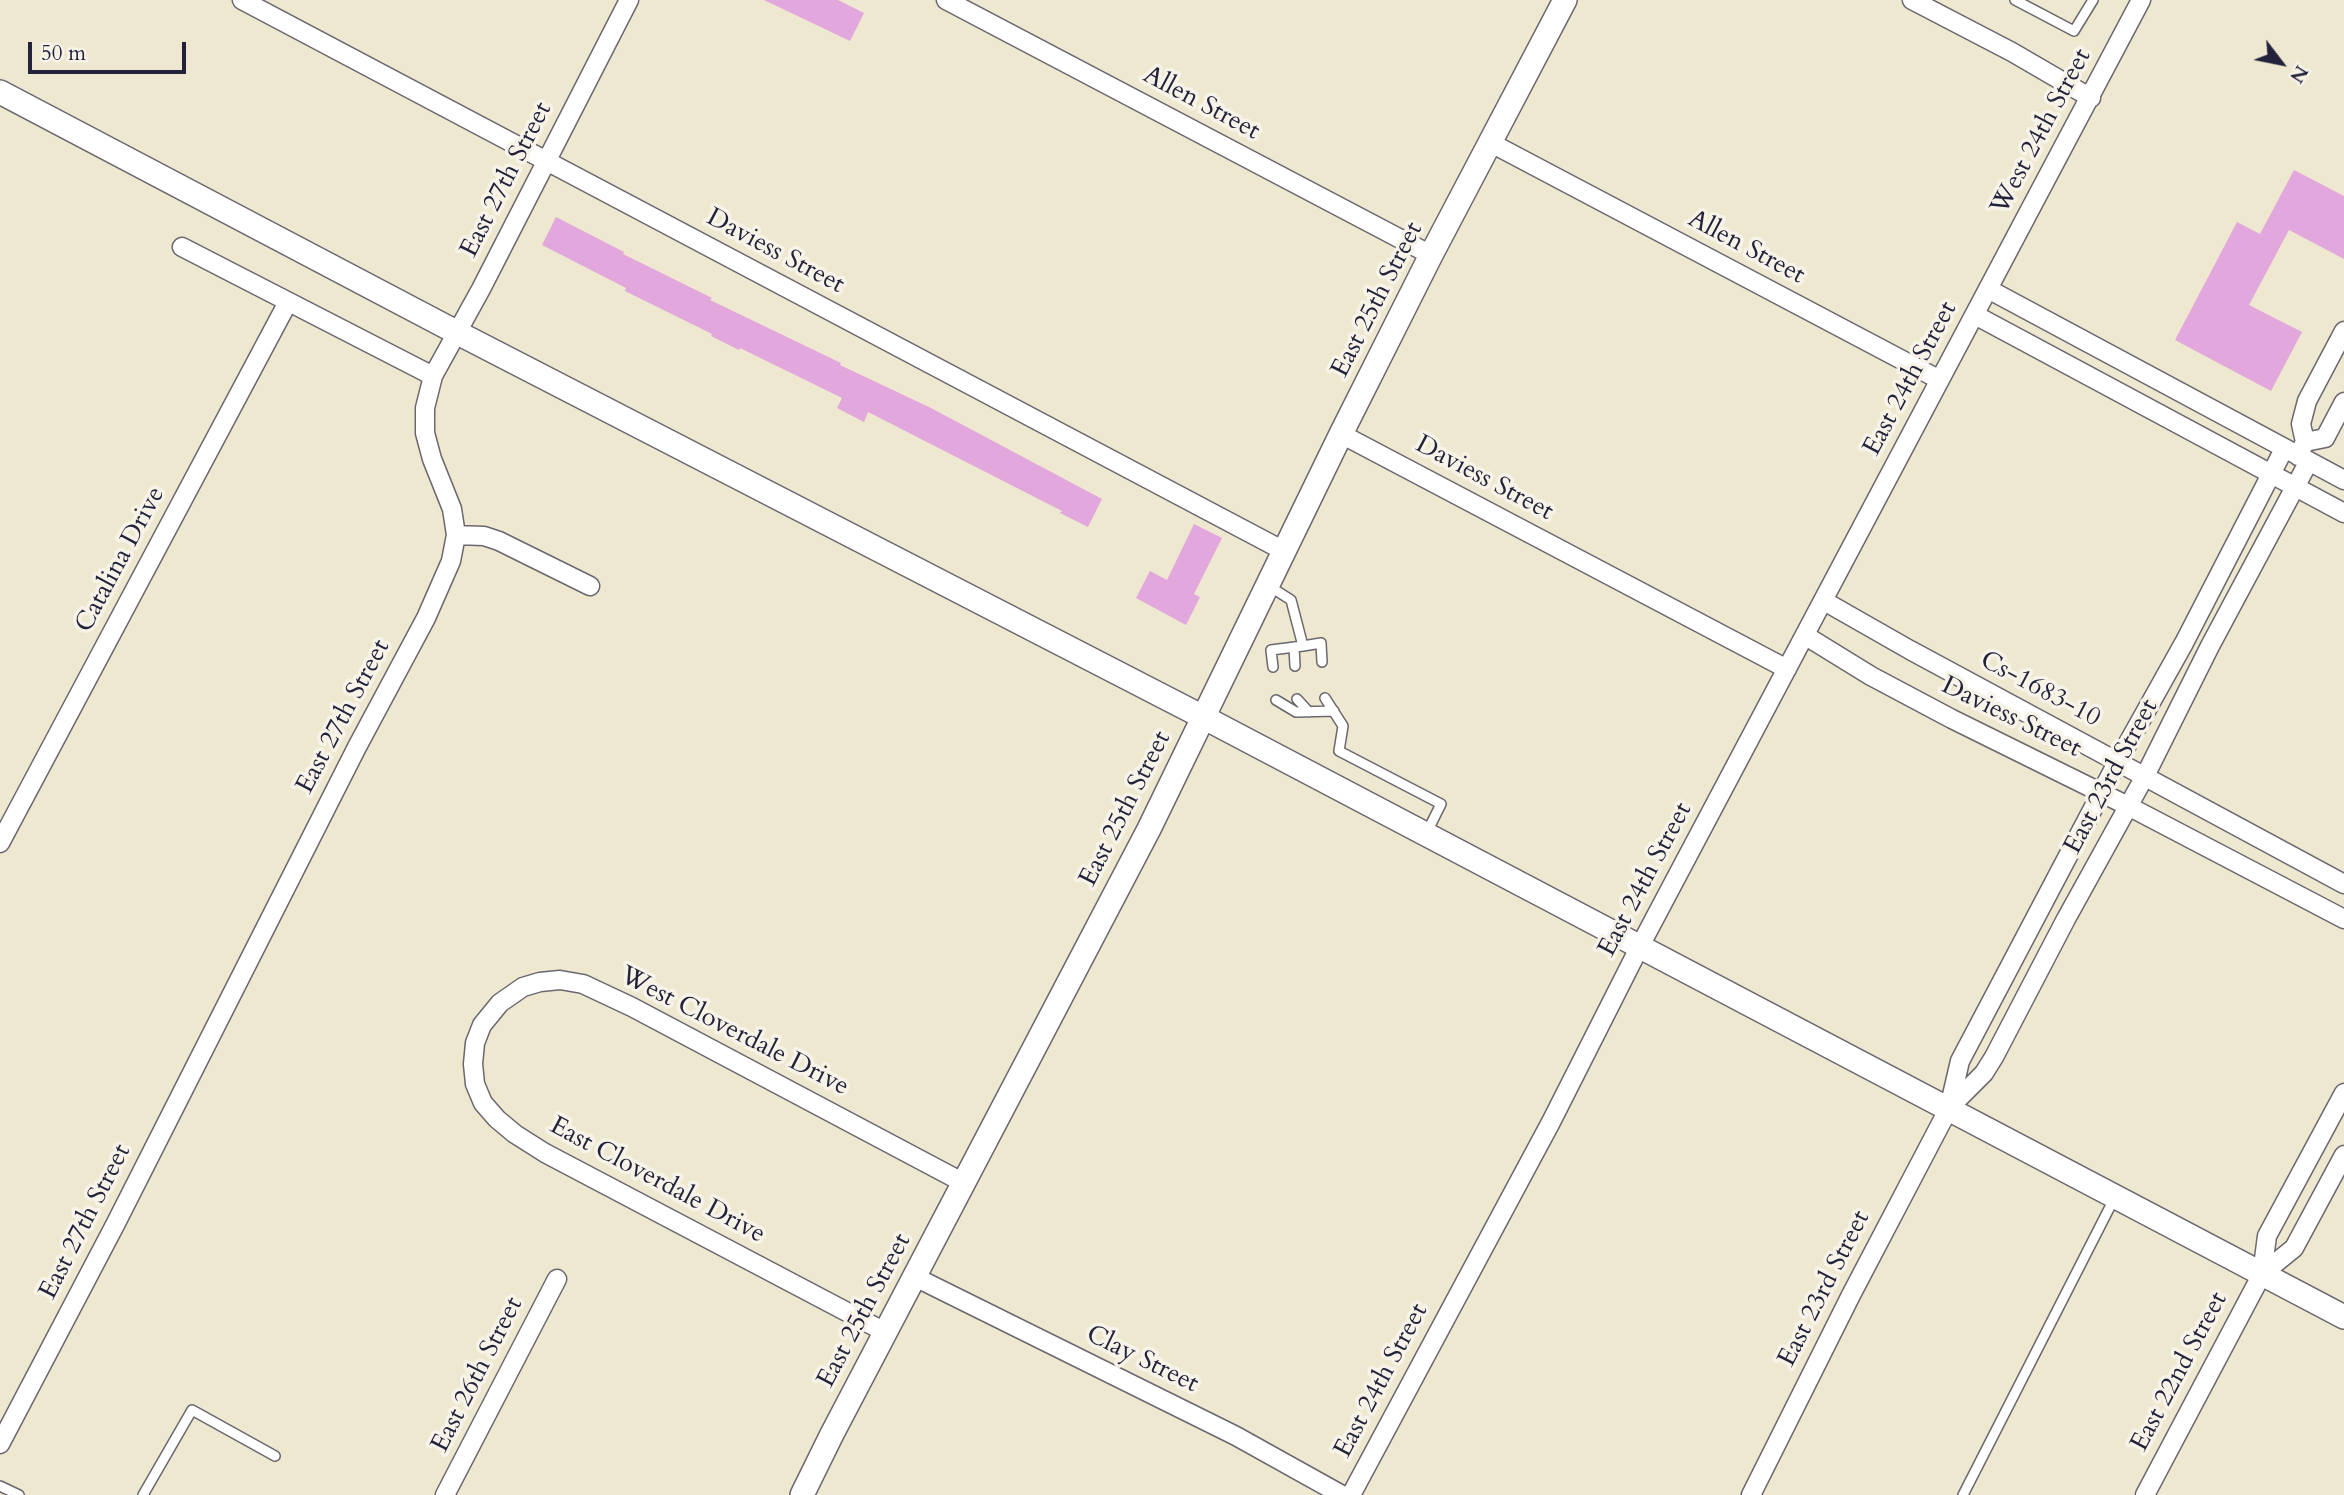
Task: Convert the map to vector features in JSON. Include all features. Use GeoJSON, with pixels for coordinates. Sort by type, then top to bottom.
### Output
{"type":"FeatureCollection","features":[{"type":"Feature","properties":{"kind":"street","name":"Daviess Street"},"geometry":{"type":"LineString","coordinates":[[242,0],[1284,551]]}},
{"type":"Feature","properties":{"kind":"street","name":"East 27th Street"},"geometry":{"type":"LineString","coordinates":[[0,1444],[116,1223],[357,747],[426,618],[452,561],[456,535],[452,509],[432,459],[425,433],[425,408],[433,376],[481,289],[629,0]]}},
{"type":"Feature","properties":{"kind":"street","name":"Allen Street"},"geometry":{"type":"LineString","coordinates":[[946,0],[1431,255]]}},
{"type":"Feature","properties":{"kind":"street","name":"East 25th Street"},"geometry":{"type":"LineString","coordinates":[[802,1495],[1149,829],[1341,434],[1431,255],[1565,0]]}},
{"type":"Feature","properties":{"kind":"street"},"geometry":{"type":"LineString","coordinates":[[1912,0],[2012,52],[2091,98]]}},
{"type":"Feature","properties":{"kind":"street","name":"West 24th Street"},"geometry":{"type":"LineString","coordinates":[[1988,289],[2141,0]]}},
{"type":"Feature","properties":{"kind":"street"},"geometry":{"type":"LineString","coordinates":[[0,92],[456,332],[1203,717],[2344,1317]]}},
{"type":"Feature","properties":{"kind":"street","name":"Allen Street"},"geometry":{"type":"LineString","coordinates":[[1491,143],[1940,380]]}},
{"type":"Feature","properties":{"kind":"street"},"geometry":{"type":"LineString","coordinates":[[182,247],[433,376]]}},
{"type":"Feature","properties":{"kind":"street"},"geometry":{"type":"LineString","coordinates":[[1988,289],[2299,452],[2344,480]]}},
{"type":"Feature","properties":{"kind":"street","name":"East 24th Street"},"geometry":{"type":"LineString","coordinates":[[1350,1495],[1551,1122],[1640,946],[1988,289]]}},
{"type":"Feature","properties":{"kind":"street","name":"Catalina Drive"},"geometry":{"type":"LineString","coordinates":[[0,843],[288,302]]}},
{"type":"Feature","properties":{"kind":"street"},"geometry":{"type":"LineString","coordinates":[[1975,315],[2344,513]]}},
{"type":"Feature","properties":{"kind":"street"},"geometry":{"type":"LineString","coordinates":[[2299,452],[2301,424],[2307,401],[2344,331]]}},
{"type":"Feature","properties":{"kind":"street"},"geometry":{"type":"LineString","coordinates":[[2299,452],[2325,438],[2344,402]]}},
{"type":"Feature","properties":{"kind":"street","name":"Daviess Street"},"geometry":{"type":"LineString","coordinates":[[1341,434],[1787,669]]}},
{"type":"Feature","properties":{"kind":"street","name":"East 23rd Street"},"geometry":{"type":"LineString","coordinates":[[1751,1495],[1948,1108],[1960,1061],[2272,474],[2299,452]]}},
{"type":"Feature","properties":{"kind":"street","name":"East 23rd Street"},"geometry":{"type":"LineString","coordinates":[[1948,1108],[1984,1073],[1994,1057],[2145,776],[2295,486],[2299,452]]}},
{"type":"Feature","properties":{"kind":"street"},"geometry":{"type":"LineString","coordinates":[[456,535],[499,541],[590,586]]}},
{"type":"Feature","properties":{"kind":"street","name":"Cs-1683-10"},"geometry":{"type":"LineString","coordinates":[[1824,601],[2344,884]]}},
{"type":"Feature","properties":{"kind":"street","name":"Daviess Street"},"geometry":{"type":"LineString","coordinates":[[1805,636],[1871,676],[1952,719],[2102,792],[2344,919]]}},
{"type":"Feature","properties":{"kind":"street","name":"West Cloverdale Drive"},"geometry":{"type":"LineString","coordinates":[[482,1026],[500,1003],[523,988],[540,982],[560,980],[583,984],[632,1007],[964,1183]]}},
{"type":"Feature","properties":{"kind":"street","name":"East Cloverdale Drive"},"geometry":{"type":"LineString","coordinates":[[482,1026],[475,1043],[475,1084],[483,1103],[515,1134],[545,1153],[885,1332]]}},
{"type":"Feature","properties":{"kind":"street","name":"East 22nd Street"},"geometry":{"type":"LineString","coordinates":[[2145,1495],[2262,1274],[2267,1236],[2344,1093]]}},
{"type":"Feature","properties":{"kind":"street","name":"East 22nd Street"},"geometry":{"type":"LineString","coordinates":[[2262,1274],[2294,1248],[2344,1155]]}},
{"type":"Feature","properties":{"kind":"street","name":"Clay Street"},"geometry":{"type":"LineString","coordinates":[[915,1277],[1236,1436],[1342,1495]]}},
{"type":"Feature","properties":{"kind":"street","name":"East 26th Street"},"geometry":{"type":"LineString","coordinates":[[445,1495],[557,1279]]}},
{"type":"Feature","properties":{"kind":"lane"},"geometry":{"type":"LineString","coordinates":[[2015,0],[2074,31],[2093,0]]}},
{"type":"Feature","properties":{"kind":"lane"},"geometry":{"type":"LineString","coordinates":[[1267,585],[1292,600],[1298,646],[1295,666]]}},
{"type":"Feature","properties":{"kind":"lane"},"geometry":{"type":"LineString","coordinates":[[1273,667],[1271,650],[1321,643],[1322,662]]}},
{"type":"Feature","properties":{"kind":"lane"},"geometry":{"type":"LineString","coordinates":[[1325,698],[1343,726],[1339,751],[1441,804],[1426,834]]}},
{"type":"Feature","properties":{"kind":"lane"},"geometry":{"type":"LineString","coordinates":[[1297,699],[1309,712]]}},
{"type":"Feature","properties":{"kind":"lane"},"geometry":{"type":"LineString","coordinates":[[1276,700],[1296,712],[1334,711]]}},
{"type":"Feature","properties":{"kind":"lane"},"geometry":{"type":"LineString","coordinates":[[1963,1495],[2116,1197]]}},
{"type":"Feature","properties":{"kind":"lane"},"geometry":{"type":"LineString","coordinates":[[144,1495],[192,1409],[275,1456]]}},
{"type":"Feature","properties":{"kind":"lane"},"geometry":{"type":"LineString","coordinates":[[0,1486],[19,1495]]}},
{"type":"Feature","properties":{"kind":"building"},"geometry":{"type":"Polygon","coordinates":[[[764,0],[838,0],[864,13],[850,41],[764,0]]]}},
{"type":"Feature","properties":{"kind":"building"},"geometry":{"type":"Polygon","coordinates":[[[2294,170],[2344,196],[2344,259],[2289,230],[2249,305],[2302,332],[2271,391],[2175,340],[2237,222],[2260,234],[2294,170]]]}},
{"type":"Feature","properties":{"kind":"building"},"geometry":{"type":"Polygon","coordinates":[[[556,217],[712,298],[710,300],[931,408],[1102,499],[1088,527],[1060,513],[1062,511],[868,412],[864,422],[837,408],[842,398],[711,336],[712,334],[625,291],[626,288],[542,245],[556,217]]]}},
{"type":"Feature","properties":{"kind":"building"},"geometry":{"type":"Polygon","coordinates":[[[1194,524],[1222,538],[1194,594],[1200,597],[1186,625],[1136,598],[1150,571],[1167,580],[1194,524]]]}}]}
